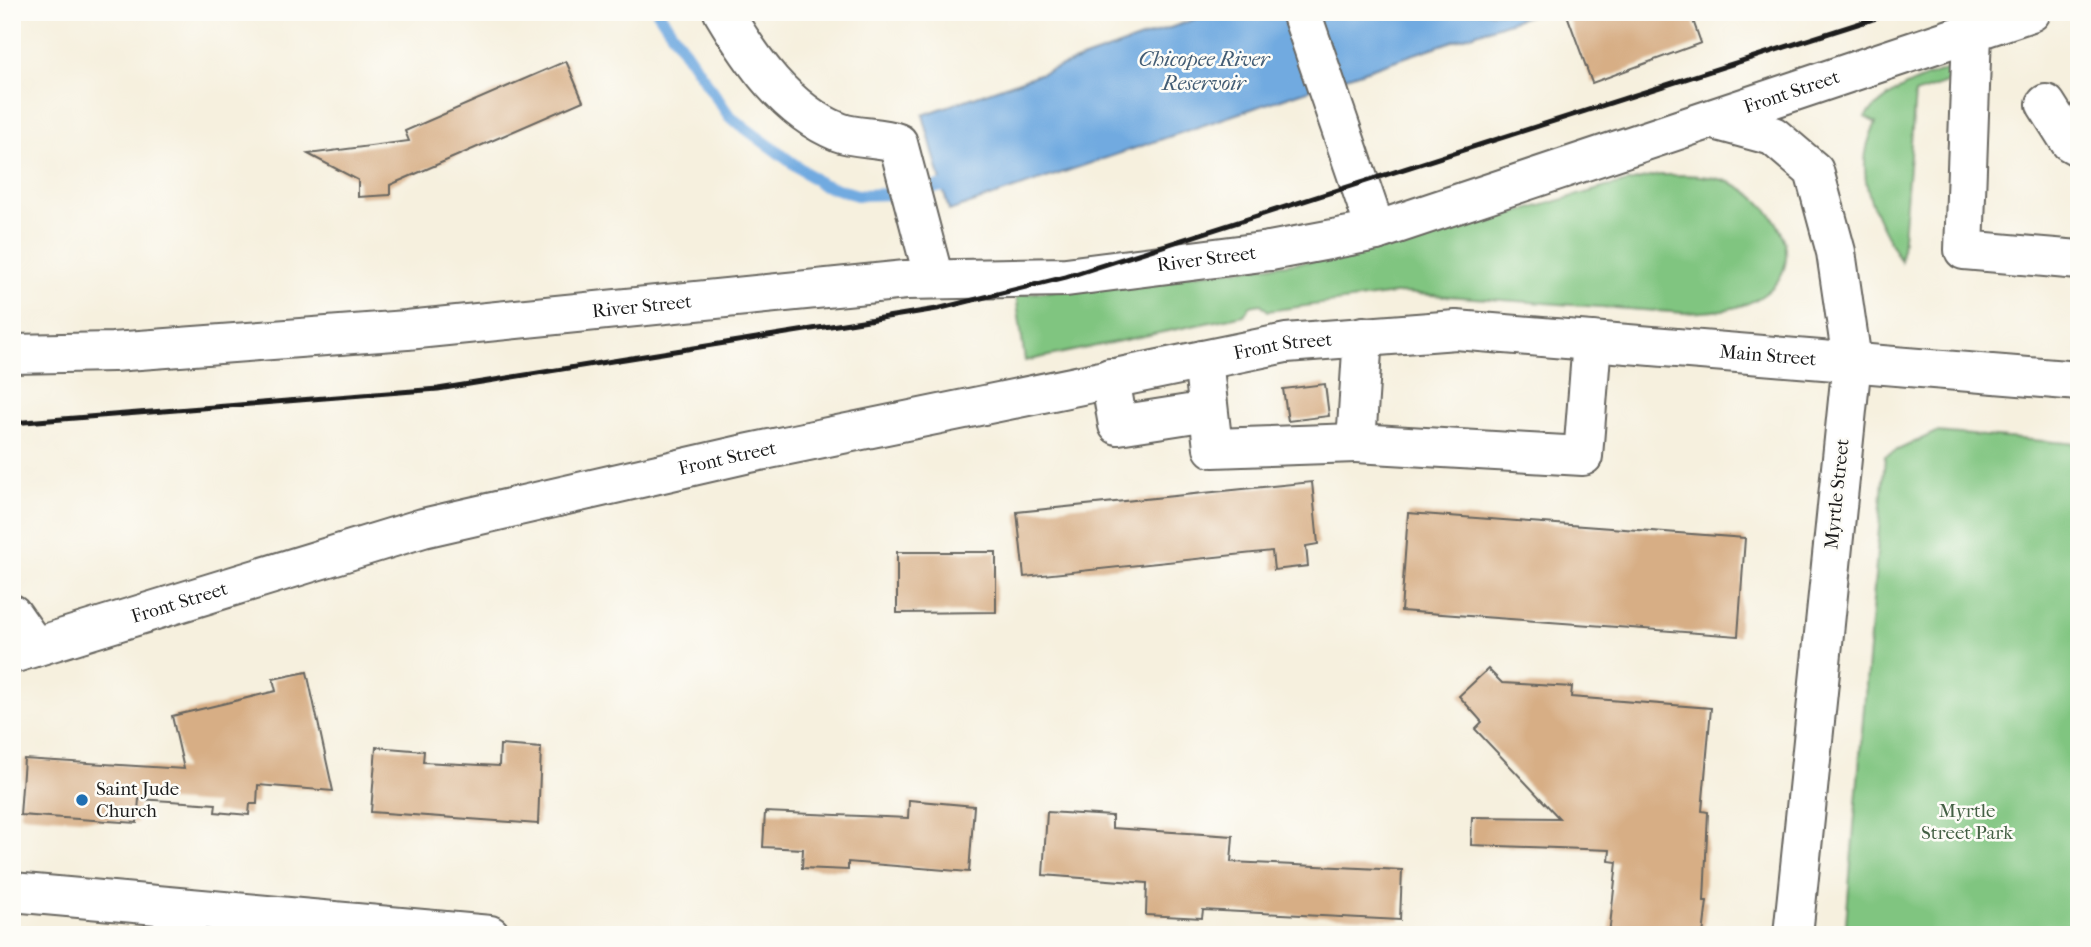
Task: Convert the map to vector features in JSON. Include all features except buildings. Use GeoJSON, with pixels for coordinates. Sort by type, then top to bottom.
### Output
{"type":"FeatureCollection","features":[{"type":"Feature","properties":{"kind":"main road"},"geometry":{"type":"LineString","coordinates":[[723,12],[760,68],[801,111],[840,132],[898,143],[934,279]]}},
{"type":"Feature","properties":{"kind":"main road"},"geometry":{"type":"LineString","coordinates":[[1301,12],[1376,230]]}},
{"type":"Feature","properties":{"kind":"main road","name":"Front Street"},"geometry":{"type":"LineString","coordinates":[[1270,251],[1376,230],[2031,12]]}},
{"type":"Feature","properties":{"kind":"main road"},"geometry":{"type":"LineString","coordinates":[[1972,33],[1964,250],[2079,260]]}},
{"type":"Feature","properties":{"kind":"main road"},"geometry":{"type":"LineString","coordinates":[[2046,104],[2070,142],[2079,147]]}},
{"type":"Feature","properties":{"kind":"main road","name":"Myrtle Street"},"geometry":{"type":"LineString","coordinates":[[1713,120],[1773,136],[1814,171],[1836,252],[1852,361],[1793,935]]}},
{"type":"Feature","properties":{"kind":"main road","name":"River Street"},"geometry":{"type":"LineString","coordinates":[[12,354],[113,352],[407,330],[934,279],[1066,277],[1270,251]]}},
{"type":"Feature","properties":{"kind":"main road","name":"Front Street"},"geometry":{"type":"LineString","coordinates":[[24,651],[423,528],[745,454],[1286,343],[1456,330]]}},
{"type":"Feature","properties":{"kind":"main road","name":"Main Street"},"geometry":{"type":"LineString","coordinates":[[1456,330],[2079,381]]}},
{"type":"Feature","properties":{"kind":"main road"},"geometry":{"type":"LineString","coordinates":[[1356,443],[1363,336]]}},
{"type":"Feature","properties":{"kind":"main road"},"geometry":{"type":"LineString","coordinates":[[1203,360],[1213,448],[1356,443],[1583,456],[1592,341]]}},
{"type":"Feature","properties":{"kind":"main road"},"geometry":{"type":"LineString","coordinates":[[1110,377],[1118,425],[1208,411]]}},
{"type":"Feature","properties":{"kind":"main road"},"geometry":{"type":"LineString","coordinates":[[12,614],[24,651]]}},
{"type":"Feature","properties":{"kind":"main road"},"geometry":{"type":"LineString","coordinates":[[12,892],[490,935]]}},
{"type":"Feature","properties":{"kind":"green space"},"geometry":{"type":"Polygon","coordinates":[[[1956,66],[1961,78],[1915,94],[1901,262],[1869,195],[1865,160],[1868,142],[1876,123],[1865,117],[1897,91],[1956,66]]]}},
{"type":"Feature","properties":{"kind":"green space"},"geometry":{"type":"Polygon","coordinates":[[[1659,175],[1721,179],[1745,190],[1760,202],[1772,216],[1786,248],[1785,265],[1778,281],[1763,295],[1745,304],[1726,310],[1695,313],[1402,293],[1268,311],[1261,304],[1250,306],[1244,315],[1025,361],[1016,295],[1328,259],[1428,238],[1606,187],[1659,175]]]}},
{"type":"Feature","properties":{"kind":"green space","name":"Myrtle Street Park"},"geometry":{"type":"Polygon","coordinates":[[[1936,432],[2079,444],[2079,935],[1845,935],[1885,456],[1936,432]]]}},
{"type":"Feature","properties":{"kind":"water","name":"Chicopee River Reservoir"},"geometry":{"type":"Polygon","coordinates":[[[1215,12],[1539,12],[949,211],[923,115],[1215,12]]]}},
{"type":"Feature","properties":{"kind":"waterway"},"geometry":{"type":"LineString","coordinates":[[658,12],[730,117],[821,184],[857,195],[894,194],[956,184]]}},
{"type":"Feature","properties":{"kind":"railway"},"geometry":{"type":"LineString","coordinates":[[12,423],[438,389],[937,309],[1066,277],[1895,12]]}},
{"type":"Feature","properties":{"kind":"place","name":"Saint Jude Church"},"geometry":{"type":"Point","coordinates":[82,800]}}]}
